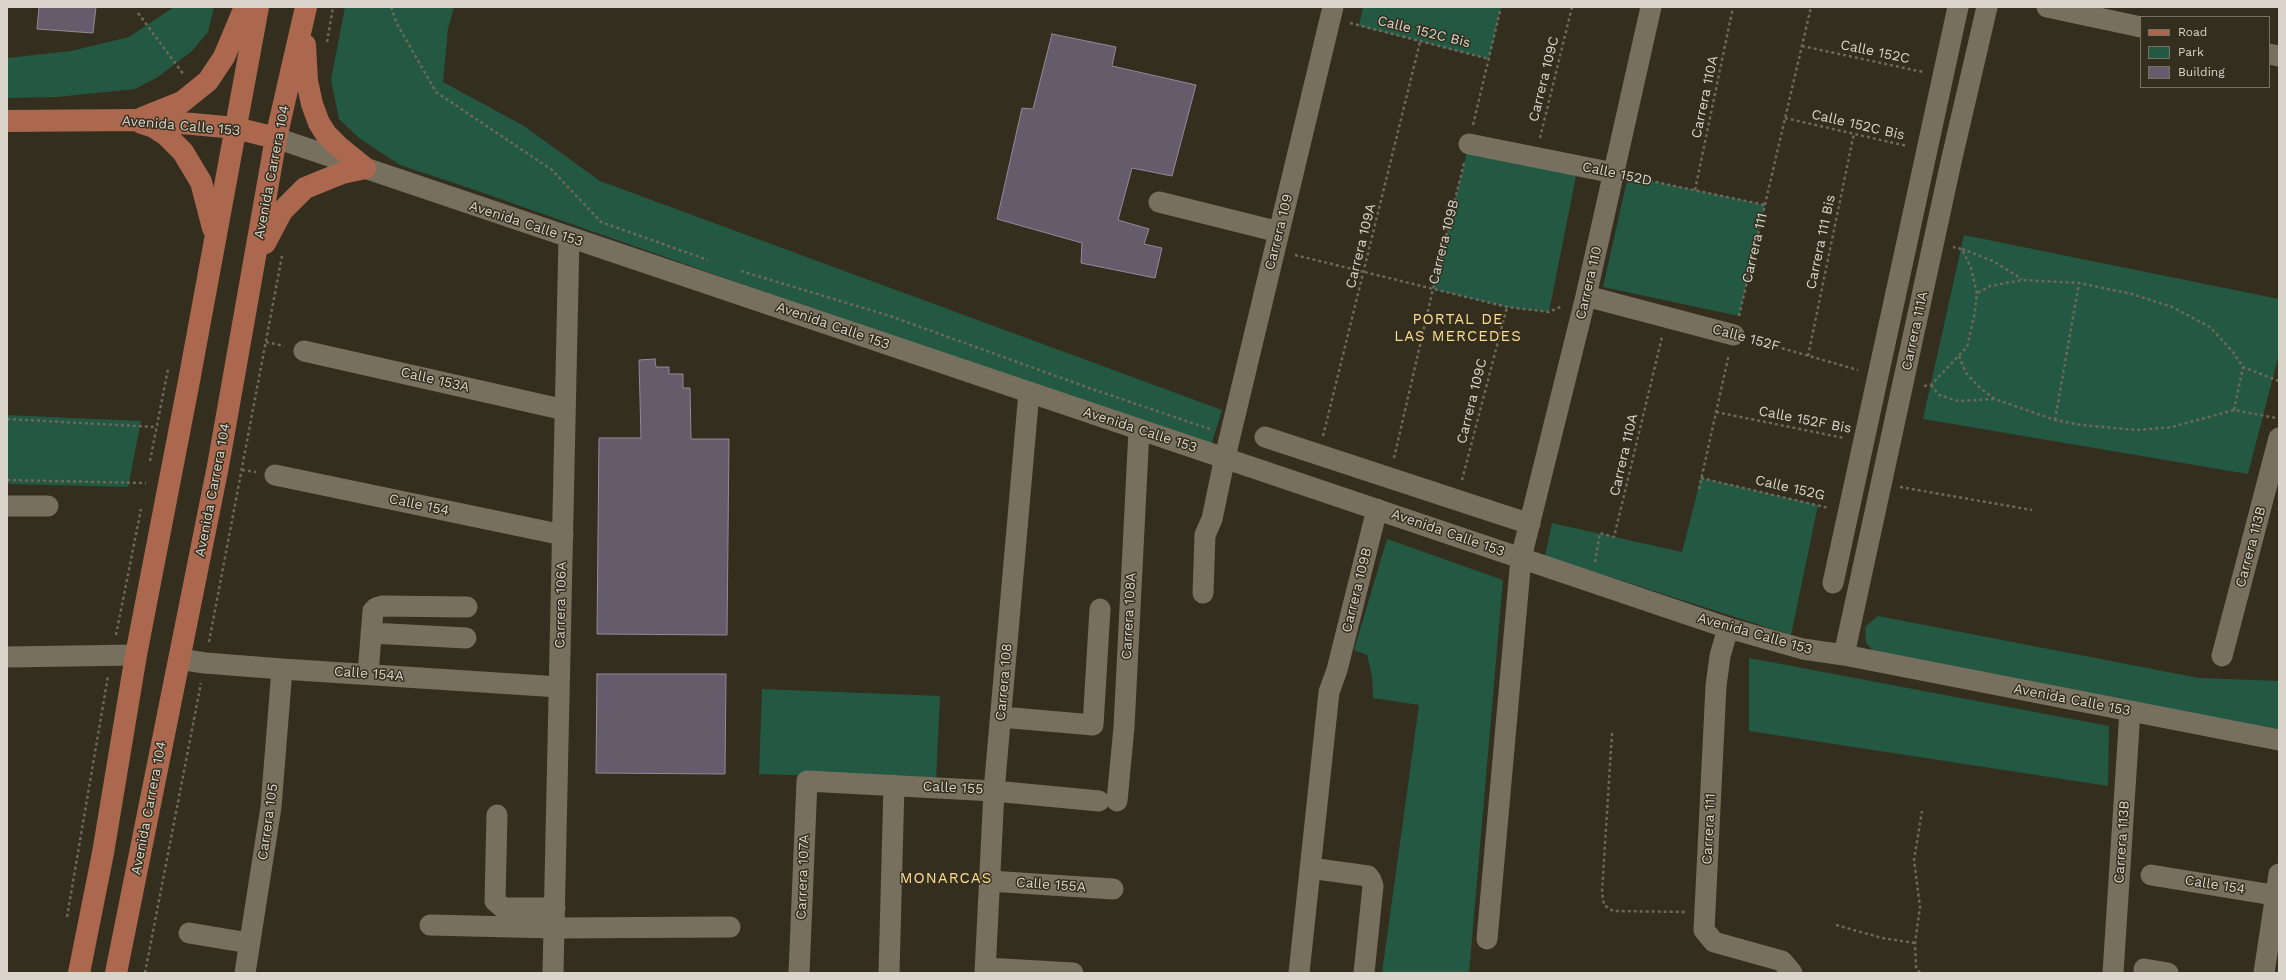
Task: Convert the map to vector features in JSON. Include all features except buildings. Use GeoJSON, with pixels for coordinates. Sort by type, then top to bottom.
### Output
{"type":"FeatureCollection","features":[{"type":"Feature","properties":{"kind":"main road"},"geometry":{"type":"LineString","coordinates":[[136,120],[182,102],[208,82],[224,57],[245,7]]}},
{"type":"Feature","properties":{"kind":"main road"},"geometry":{"type":"LineString","coordinates":[[79,973],[103,853],[136,655],[258,7]]}},
{"type":"Feature","properties":{"kind":"main road"},"geometry":{"type":"LineString","coordinates":[[305,10],[307,81],[314,111],[326,134],[364,168]]}},
{"type":"Feature","properties":{"kind":"main road","name":"Avenida Carrera 104"},"geometry":{"type":"LineString","coordinates":[[116,973],[218,466],[276,138],[305,10]]}},
{"type":"Feature","properties":{"kind":"main road"},"geometry":{"type":"LineString","coordinates":[[136,120],[154,127],[166,135],[186,157],[201,182],[215,238]]}},
{"type":"Feature","properties":{"kind":"main road","name":"Avenida Calle 153"},"geometry":{"type":"LineString","coordinates":[[7,122],[136,120],[235,128],[276,138]]}},
{"type":"Feature","properties":{"kind":"main road"},"geometry":{"type":"LineString","coordinates":[[255,262],[282,211],[295,196],[305,188],[323,180],[364,168]]}},
{"type":"Feature","properties":{"kind":"street","name":"Carrera 110"},"geometry":{"type":"LineString","coordinates":[[1487,938],[1521,558],[1586,296],[1651,7]]}},
{"type":"Feature","properties":{"kind":"street","name":"Carrera 111A"},"geometry":{"type":"LineString","coordinates":[[1833,583],[1850,512],[1958,7]]}},
{"type":"Feature","properties":{"kind":"street","name":"Carrera 111A"},"geometry":{"type":"LineString","coordinates":[[1844,655],[1987,7]]}},
{"type":"Feature","properties":{"kind":"street"},"geometry":{"type":"LineString","coordinates":[[2046,7],[2140,27]]}},
{"type":"Feature","properties":{"kind":"street","name":"Carrera 109"},"geometry":{"type":"LineString","coordinates":[[1203,593],[1205,535],[1212,519],[1225,457],[1332,12]]}},
{"type":"Feature","properties":{"kind":"street","name":"Avenida Calle 153"},"geometry":{"type":"LineString","coordinates":[[276,138],[568,238],[1139,430],[1225,457],[1728,628],[1803,649],[1844,655],[2279,740]]}},
{"type":"Feature","properties":{"kind":"street","name":"Calle 152D"},"geometry":{"type":"LineString","coordinates":[[1469,144],[1536,156],[1614,173]]}},
{"type":"Feature","properties":{"kind":"street"},"geometry":{"type":"LineString","coordinates":[[1159,202],[1277,241]]}},
{"type":"Feature","properties":{"kind":"street","name":"Carrera 106A"},"geometry":{"type":"LineString","coordinates":[[554,973],[568,238]]}},
{"type":"Feature","properties":{"kind":"street","name":"Calle 152F"},"geometry":{"type":"LineString","coordinates":[[1586,296],[1734,335]]}},
{"type":"Feature","properties":{"kind":"street","name":"Calle 153A"},"geometry":{"type":"LineString","coordinates":[[304,351],[565,410]]}},
{"type":"Feature","properties":{"kind":"street","name":"Carrera 108"},"geometry":{"type":"LineString","coordinates":[[985,970],[994,791],[1029,392]]}},
{"type":"Feature","properties":{"kind":"street","name":"Carrera 108A"},"geometry":{"type":"LineString","coordinates":[[1108,801],[1124,727],[1139,430]]}},
{"type":"Feature","properties":{"kind":"street"},"geometry":{"type":"LineString","coordinates":[[1265,436],[1530,524]]}},
{"type":"Feature","properties":{"kind":"street","name":"Carrera 113B"},"geometry":{"type":"LineString","coordinates":[[2222,656],[2279,438]]}},
{"type":"Feature","properties":{"kind":"street","name":"Calle 154"},"geometry":{"type":"LineString","coordinates":[[275,475],[563,535]]}},
{"type":"Feature","properties":{"kind":"street"},"geometry":{"type":"LineString","coordinates":[[7,506],[48,506]]}},
{"type":"Feature","properties":{"kind":"street","name":"Carrera 109B"},"geometry":{"type":"LineString","coordinates":[[1299,973],[1329,692],[1337,670],[1377,509]]}},
{"type":"Feature","properties":{"kind":"street"},"geometry":{"type":"LineString","coordinates":[[368,674],[373,611],[382,606],[467,607]]}},
{"type":"Feature","properties":{"kind":"street"},"geometry":{"type":"LineString","coordinates":[[1001,717],[1092,725],[1100,609]]}},
{"type":"Feature","properties":{"kind":"street","name":"Carrera 111"},"geometry":{"type":"LineString","coordinates":[[1728,628],[1720,656],[1716,686],[1704,930],[1714,942],[1782,961],[1792,973]]}},
{"type":"Feature","properties":{"kind":"street"},"geometry":{"type":"LineString","coordinates":[[371,633],[466,638]]}},
{"type":"Feature","properties":{"kind":"street"},"geometry":{"type":"LineString","coordinates":[[7,657],[136,655]]}},
{"type":"Feature","properties":{"kind":"street","name":"Calle 154A"},"geometry":{"type":"LineString","coordinates":[[179,659],[205,663],[282,669],[559,687]]}},
{"type":"Feature","properties":{"kind":"street","name":"Carrera 105"},"geometry":{"type":"LineString","coordinates":[[245,973],[271,807],[282,669]]}},
{"type":"Feature","properties":{"kind":"street","name":"Carrera 113B"},"geometry":{"type":"LineString","coordinates":[[2113,973],[2130,711]]}},
{"type":"Feature","properties":{"kind":"street","name":"Calle 155"},"geometry":{"type":"LineString","coordinates":[[807,781],[994,791],[1108,801]]}},
{"type":"Feature","properties":{"kind":"street","name":"Carrera 107A"},"geometry":{"type":"LineString","coordinates":[[799,973],[807,781]]}},
{"type":"Feature","properties":{"kind":"street"},"geometry":{"type":"LineString","coordinates":[[889,973],[894,785]]}},
{"type":"Feature","properties":{"kind":"street"},"geometry":{"type":"LineString","coordinates":[[497,815],[495,901],[502,907],[554,918]]}},
{"type":"Feature","properties":{"kind":"street"},"geometry":{"type":"LineString","coordinates":[[1310,868],[1368,876],[1371,880],[1373,886],[1364,973]]}},
{"type":"Feature","properties":{"kind":"street"},"geometry":{"type":"LineString","coordinates":[[2264,973],[2277,896],[2279,874]]}},
{"type":"Feature","properties":{"kind":"street","name":"Calle 154"},"geometry":{"type":"LineString","coordinates":[[2151,875],[2277,896]]}},
{"type":"Feature","properties":{"kind":"street","name":"Calle 155A"},"geometry":{"type":"LineString","coordinates":[[989,881],[1113,889]]}},
{"type":"Feature","properties":{"kind":"street"},"geometry":{"type":"LineString","coordinates":[[430,925],[554,918],[730,927]]}},
{"type":"Feature","properties":{"kind":"street"},"geometry":{"type":"LineString","coordinates":[[189,932],[249,943]]}},
{"type":"Feature","properties":{"kind":"street"},"geometry":{"type":"LineString","coordinates":[[2144,969],[2168,973]]}},
{"type":"Feature","properties":{"kind":"street"},"geometry":{"type":"LineString","coordinates":[[985,970],[1073,973]]}},
{"type":"Feature","properties":{"kind":"path"},"geometry":{"type":"LineString","coordinates":[[391,7],[397,24],[436,92],[552,170],[601,222],[714,262]]}},
{"type":"Feature","properties":{"kind":"path","name":"Carrera 109B"},"geometry":{"type":"LineString","coordinates":[[1390,478],[1433,289],[1501,7]]}},
{"type":"Feature","properties":{"kind":"path","name":"Carrera 109C"},"geometry":{"type":"LineString","coordinates":[[1536,156],[1572,7]]}},
{"type":"Feature","properties":{"kind":"path","name":"Carrera 110A"},"geometry":{"type":"LineString","coordinates":[[1695,190],[1733,7]]}},
{"type":"Feature","properties":{"kind":"path","name":"Carrera 111"},"geometry":{"type":"LineString","coordinates":[[1699,489],[1811,7]]}},
{"type":"Feature","properties":{"kind":"path"},"geometry":{"type":"LineString","coordinates":[[138,12],[186,77]]}},
{"type":"Feature","properties":{"kind":"path","name":"Calle 152C Bis"},"geometry":{"type":"LineString","coordinates":[[1332,12],[1420,42],[1489,59]]}},
{"type":"Feature","properties":{"kind":"path","name":"Carrera 109A"},"geometry":{"type":"LineString","coordinates":[[1319,454],[1365,272],[1420,42]]}},
{"type":"Feature","properties":{"kind":"path","name":"Calle 152C"},"geometry":{"type":"LineString","coordinates":[[1802,46],[1943,76]]}},
{"type":"Feature","properties":{"kind":"path","name":"Calle 152C Bis"},"geometry":{"type":"LineString","coordinates":[[1785,118],[1927,151]]}},
{"type":"Feature","properties":{"kind":"path","name":"Carrera 111 Bis"},"geometry":{"type":"LineString","coordinates":[[1808,356],[1854,133]]}},
{"type":"Feature","properties":{"kind":"path","name":"Calle 152D"},"geometry":{"type":"LineString","coordinates":[[1614,173],[1765,205]]}},
{"type":"Feature","properties":{"kind":"path"},"geometry":{"type":"LineString","coordinates":[[1277,241],[1365,272],[1507,307],[1549,312],[1586,296]]}},
{"type":"Feature","properties":{"kind":"path"},"geometry":{"type":"LineString","coordinates":[[1934,244],[1962,249],[1993,261],[2022,280]]}},
{"type":"Feature","properties":{"kind":"path"},"geometry":{"type":"LineString","coordinates":[[1903,387],[1931,385],[1967,347],[1977,294],[1971,268],[1962,249]]}},
{"type":"Feature","properties":{"kind":"path"},"geometry":{"type":"LineString","coordinates":[[145,973],[284,251]]}},
{"type":"Feature","properties":{"kind":"path"},"geometry":{"type":"LineString","coordinates":[[736,270],[890,316],[1089,388],[1230,436]]}},
{"type":"Feature","properties":{"kind":"path"},"geometry":{"type":"LineString","coordinates":[[1977,294],[1990,286],[2022,280],[2079,283],[2132,294],[2172,307],[2210,327],[2233,352],[2242,367],[2279,381]]}},
{"type":"Feature","properties":{"kind":"path"},"geometry":{"type":"LineString","coordinates":[[2055,420],[2079,283]]}},
{"type":"Feature","properties":{"kind":"path","name":"Carrera 109C"},"geometry":{"type":"LineString","coordinates":[[1457,500],[1507,307]]}},
{"type":"Feature","properties":{"kind":"path","name":"Carrera 110A"},"geometry":{"type":"LineString","coordinates":[[1592,581],[1600,534],[1614,537],[1667,317]]}},
{"type":"Feature","properties":{"kind":"path","name":"Calle 152F"},"geometry":{"type":"LineString","coordinates":[[1734,335],[1879,376]]}},
{"type":"Feature","properties":{"kind":"path"},"geometry":{"type":"LineString","coordinates":[[1959,356],[1966,373],[1980,388],[1995,399],[2055,420],[2081,425],[2138,430],[2172,427],[2234,410],[2279,418]]}},
{"type":"Feature","properties":{"kind":"path"},"geometry":{"type":"LineString","coordinates":[[2234,410],[2242,367]]}},
{"type":"Feature","properties":{"kind":"path"},"geometry":{"type":"LineString","coordinates":[[1931,385],[1939,395],[1958,402],[1995,399]]}},
{"type":"Feature","properties":{"kind":"path","name":"Calle 152F Bis"},"geometry":{"type":"LineString","coordinates":[[1716,412],[1865,442]]}},
{"type":"Feature","properties":{"kind":"path"},"geometry":{"type":"LineString","coordinates":[[7,420],[156,427]]}},
{"type":"Feature","properties":{"kind":"path","name":"Calle 152G"},"geometry":{"type":"LineString","coordinates":[[1701,478],[1850,512]]}},
{"type":"Feature","properties":{"kind":"path"},"geometry":{"type":"LineString","coordinates":[[7,480],[146,483]]}},
{"type":"Feature","properties":{"kind":"path"},"geometry":{"type":"LineString","coordinates":[[1915,489],[2032,510]]}},
{"type":"Feature","properties":{"kind":"path"},"geometry":{"type":"LineString","coordinates":[[1612,733],[1602,892],[1604,905],[1614,911],[1706,912]]}},
{"type":"Feature","properties":{"kind":"path"},"geometry":{"type":"LineString","coordinates":[[1920,973],[1916,967],[1915,943],[1920,907],[1914,860],[1922,811]]}},
{"type":"Feature","properties":{"kind":"path"},"geometry":{"type":"LineString","coordinates":[[1836,925],[1882,938],[1915,943]]}},
{"type":"Feature","properties":{"kind":"green space"},"geometry":{"type":"Polygon","coordinates":[[[174,7],[214,7],[208,32],[192,51],[158,77],[135,89],[57,97],[7,98],[7,58],[71,51],[129,37],[174,7]]]}},
{"type":"Feature","properties":{"kind":"green space"},"geometry":{"type":"Polygon","coordinates":[[[345,7],[454,7],[448,29],[443,82],[524,126],[600,181],[1222,410],[1210,449],[475,190],[400,165],[359,138],[339,119],[331,80],[345,7]]]}},
{"type":"Feature","properties":{"kind":"green space"},"geometry":{"type":"Polygon","coordinates":[[[1363,7],[1501,7],[1489,59],[1359,26],[1363,7]]]}},
{"type":"Feature","properties":{"kind":"green space"},"geometry":{"type":"Polygon","coordinates":[[[1469,144],[1578,166],[1549,312],[1507,307],[1433,289],[1469,144]]]}},
{"type":"Feature","properties":{"kind":"green space"},"geometry":{"type":"Polygon","coordinates":[[[1628,176],[1765,205],[1739,316],[1603,287],[1628,176]]]}},
{"type":"Feature","properties":{"kind":"green space"},"geometry":{"type":"Polygon","coordinates":[[[1964,235],[2279,299],[2279,354],[2248,474],[1923,419],[1964,235]]]}},
{"type":"Feature","properties":{"kind":"green space"},"geometry":{"type":"Polygon","coordinates":[[[7,415],[141,421],[128,487],[7,484],[7,415]]]}},
{"type":"Feature","properties":{"kind":"green space"},"geometry":{"type":"Polygon","coordinates":[[[1701,478],[1818,505],[1791,635],[1545,556],[1552,523],[1682,552],[1701,478]]]}},
{"type":"Feature","properties":{"kind":"green space"},"geometry":{"type":"Polygon","coordinates":[[[1387,539],[1503,580],[1469,973],[1382,973],[1419,705],[1373,698],[1372,676],[1367,655],[1354,650],[1387,539]]]}},
{"type":"Feature","properties":{"kind":"green space"},"geometry":{"type":"Polygon","coordinates":[[[1878,616],[2199,678],[2279,681],[2279,730],[1873,651],[1866,643],[1865,627],[1878,616]]]}},
{"type":"Feature","properties":{"kind":"green space"},"geometry":{"type":"Polygon","coordinates":[[[1749,658],[2109,726],[2108,786],[1749,731],[1749,658]]]}},
{"type":"Feature","properties":{"kind":"green space"},"geometry":{"type":"Polygon","coordinates":[[[762,689],[940,696],[936,780],[759,774],[762,689]]]}},
{"type":"Feature","properties":{"kind":"district","name":"PORTAL DE LAS MERCEDES"},"geometry":{"type":"Point","coordinates":[1458,328]}},
{"type":"Feature","properties":{"kind":"district","name":"MONARCAS"},"geometry":{"type":"Point","coordinates":[946,879]}}]}
